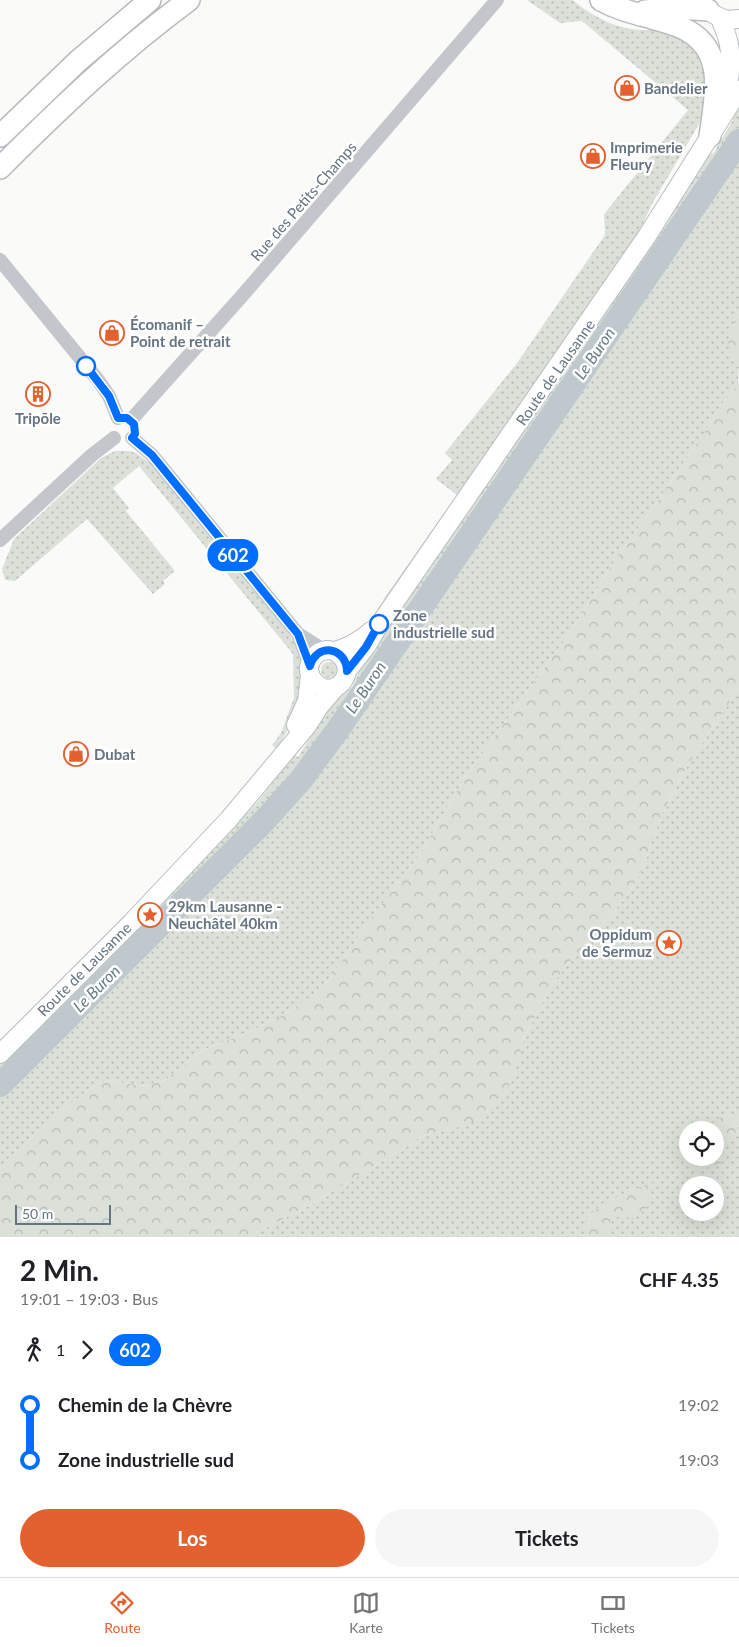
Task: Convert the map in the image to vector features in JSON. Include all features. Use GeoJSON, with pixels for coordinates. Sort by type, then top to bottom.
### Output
{"type":"FeatureCollection","features":[{"type":"Feature","properties":{"kind":"highway"},"geometry":{"type":"LineString","coordinates":[[0,136],[78,61],[150,0]]}},
{"type":"Feature","properties":{"kind":"highway"},"geometry":{"type":"LineString","coordinates":[[0,168],[111,62],[157,23],[189,0]]}},
{"type":"Feature","properties":{"kind":"highway"},"geometry":{"type":"LineString","coordinates":[[609,4],[641,11],[679,8],[710,10]]}},
{"type":"Feature","properties":{"kind":"highway"},"geometry":{"type":"LineString","coordinates":[[609,4],[680,27],[693,34],[708,49],[715,66],[716,82],[710,136]]}},
{"type":"Feature","properties":{"kind":"main road"},"geometry":{"type":"LineString","coordinates":[[710,10],[726,20],[739,19]]}},
{"type":"Feature","properties":{"kind":"main road","name":"Route de Lausanne"},"geometry":{"type":"LineString","coordinates":[[710,10],[729,46],[729,77],[723,114]]}},
{"type":"Feature","properties":{"kind":"main road","name":"Route de Lausanne"},"geometry":{"type":"LineString","coordinates":[[347,671],[366,647],[379,624],[623,272],[674,195],[739,90]]}},
{"type":"Feature","properties":{"kind":"main road","name":"Route de Lausanne"},"geometry":{"type":"LineString","coordinates":[[330,651],[361,640],[379,624]]}},
{"type":"Feature","properties":{"kind":"main road"},"geometry":{"type":"LineString","coordinates":[[330,651],[340,654],[346,662],[347,671],[345,679],[336,687],[320,687],[314,682],[310,671],[313,657],[321,652],[330,651]]}},
{"type":"Feature","properties":{"kind":"main road","name":"Route de Lausanne"},"geometry":{"type":"LineString","coordinates":[[287,749],[307,701],[310,671]]}},
{"type":"Feature","properties":{"kind":"main road","name":"Route de Lausanne"},"geometry":{"type":"LineString","coordinates":[[0,1054],[196,855],[246,800],[336,687]]}},
{"type":"Feature","properties":{"kind":"street","name":"Rue des Petits-Champs"},"geometry":{"type":"LineString","coordinates":[[125,419],[241,297],[497,0]]}},
{"type":"Feature","properties":{"kind":"street"},"geometry":{"type":"LineString","coordinates":[[0,260],[98,380],[125,419],[135,429],[132,438],[128,441],[118,441],[112,434],[112,425],[125,419]]}},
{"type":"Feature","properties":{"kind":"street"},"geometry":{"type":"LineString","coordinates":[[0,540],[92,455],[114,438]]}},
{"type":"Feature","properties":{"kind":"street"},"geometry":{"type":"LineString","coordinates":[[132,438],[152,455],[298,634],[310,671]]}},
{"type":"Feature","properties":{"kind":"street"},"geometry":{"type":"LineString","coordinates":[[298,634],[330,651]]}},
{"type":"Feature","properties":{"kind":"green space"},"geometry":{"type":"Polygon","coordinates":[[[527,0],[573,0],[596,17],[624,28],[643,30],[666,29],[676,33],[708,61],[702,119],[652,204],[638,234],[385,602],[383,600],[457,495],[436,479],[452,460],[445,453],[517,363],[605,235],[604,214],[688,110],[582,21],[560,23],[527,0]]]}},
{"type":"Feature","properties":{"kind":"green space"},"geometry":{"type":"Polygon","coordinates":[[[739,101],[739,311],[730,339],[731,352],[739,367],[738,384],[722,404],[662,495],[615,560],[567,637],[466,776],[420,854],[364,928],[329,980],[310,997],[285,1014],[252,1031],[203,1050],[165,1080],[145,1086],[110,1081],[99,1083],[59,1112],[0,1167],[0,1054],[216,846],[258,801],[295,755],[298,757],[331,704],[353,686],[365,660],[376,650],[373,647],[383,635],[709,152],[713,154],[733,120],[730,118],[739,101]]]}},
{"type":"Feature","properties":{"kind":"green space"},"geometry":{"type":"Polygon","coordinates":[[[739,311],[739,367],[730,352],[728,339],[739,311]]]}},
{"type":"Feature","properties":{"kind":"green space"},"geometry":{"type":"Polygon","coordinates":[[[739,379],[739,688],[689,763],[662,814],[646,861],[634,885],[614,912],[566,966],[551,986],[524,1038],[514,1076],[505,1094],[479,1119],[458,1127],[426,1135],[303,1209],[248,1237],[0,1237],[0,1167],[59,1112],[99,1083],[110,1081],[145,1086],[165,1080],[203,1050],[252,1031],[285,1014],[310,997],[329,980],[364,928],[420,854],[466,776],[567,637],[615,560],[662,495],[722,404],[738,384],[739,379]]]}},
{"type":"Feature","properties":{"kind":"green space"},"geometry":{"type":"Polygon","coordinates":[[[115,451],[136,453],[150,463],[212,539],[211,545],[207,549],[139,466],[113,488],[129,508],[126,511],[175,571],[163,581],[165,584],[153,594],[87,519],[15,581],[5,580],[2,569],[14,539],[101,458],[115,451]]]}},
{"type":"Feature","properties":{"kind":"green space"},"geometry":{"type":"Polygon","coordinates":[[[221,556],[226,556],[288,633],[297,648],[303,678],[302,692],[292,721],[276,749],[272,745],[281,733],[294,698],[293,654],[216,560],[221,556]]]}},
{"type":"Feature","properties":{"kind":"green space"},"geometry":{"type":"Polygon","coordinates":[[[329,662],[337,670],[329,678],[321,670],[329,662]]]}},
{"type":"Feature","properties":{"kind":"green space"},"geometry":{"type":"Polygon","coordinates":[[[739,688],[739,1237],[248,1237],[303,1209],[426,1135],[458,1127],[519,1055],[524,1038],[551,986],[566,966],[614,912],[634,885],[646,861],[662,814],[689,763],[739,688]]]}},
{"type":"Feature","properties":{"kind":"green space"},"geometry":{"type":"Polygon","coordinates":[[[739,1113],[739,1124],[735,1138],[724,1147],[724,1121],[716,1121],[739,1113]]]}},
{"type":"Feature","properties":{"kind":"green space"},"geometry":{"type":"Polygon","coordinates":[[[691,1166],[712,1166],[706,1168],[691,1171],[691,1166]]]}},
{"type":"Feature","properties":{"kind":"green space"},"geometry":{"type":"Polygon","coordinates":[[[653,1182],[645,1210],[633,1219],[621,1215],[612,1220],[609,1237],[585,1237],[585,1219],[603,1203],[653,1182]]]}},
{"type":"Feature","properties":{"kind":"waterway","name":"Le Buron"},"geometry":{"type":"LineString","coordinates":[[0,1085],[265,820],[300,781],[337,731],[739,141]]}},
{"type":"Feature","properties":{"kind":"bus line","name":"602"},"geometry":{"type":"LineString","coordinates":[[86,366],[109,396],[118,418],[127,418],[134,424],[135,434],[132,438],[152,455],[298,634],[310,666],[313,657],[325,650],[330,650],[343,657],[346,662],[347,671],[366,647],[379,624]]}},
{"type":"Feature","properties":{"kind":"place","name":"Bandelier"},"geometry":{"type":"Point","coordinates":[627,88]}},
{"type":"Feature","properties":{"kind":"place","name":"Imprimerie Fleury"},"geometry":{"type":"Point","coordinates":[593,156]}},
{"type":"Feature","properties":{"kind":"place","name":"Écomanif – Point de retrait"},"geometry":{"type":"Point","coordinates":[112,333]}},
{"type":"Feature","properties":{"kind":"place","name":"Tripōle"},"geometry":{"type":"Point","coordinates":[38,394]}},
{"type":"Feature","properties":{"kind":"place","name":"Zone industrielle sud"},"geometry":{"type":"Point","coordinates":[379,624]}},
{"type":"Feature","properties":{"kind":"place","name":"Dubat"},"geometry":{"type":"Point","coordinates":[76,754]}},
{"type":"Feature","properties":{"kind":"place","name":"29km Lausanne - Neuchâtel 40km"},"geometry":{"type":"Point","coordinates":[150,915]}},
{"type":"Feature","properties":{"kind":"place","name":"Oppidum de Sermuz"},"geometry":{"type":"Point","coordinates":[669,943]}}]}
